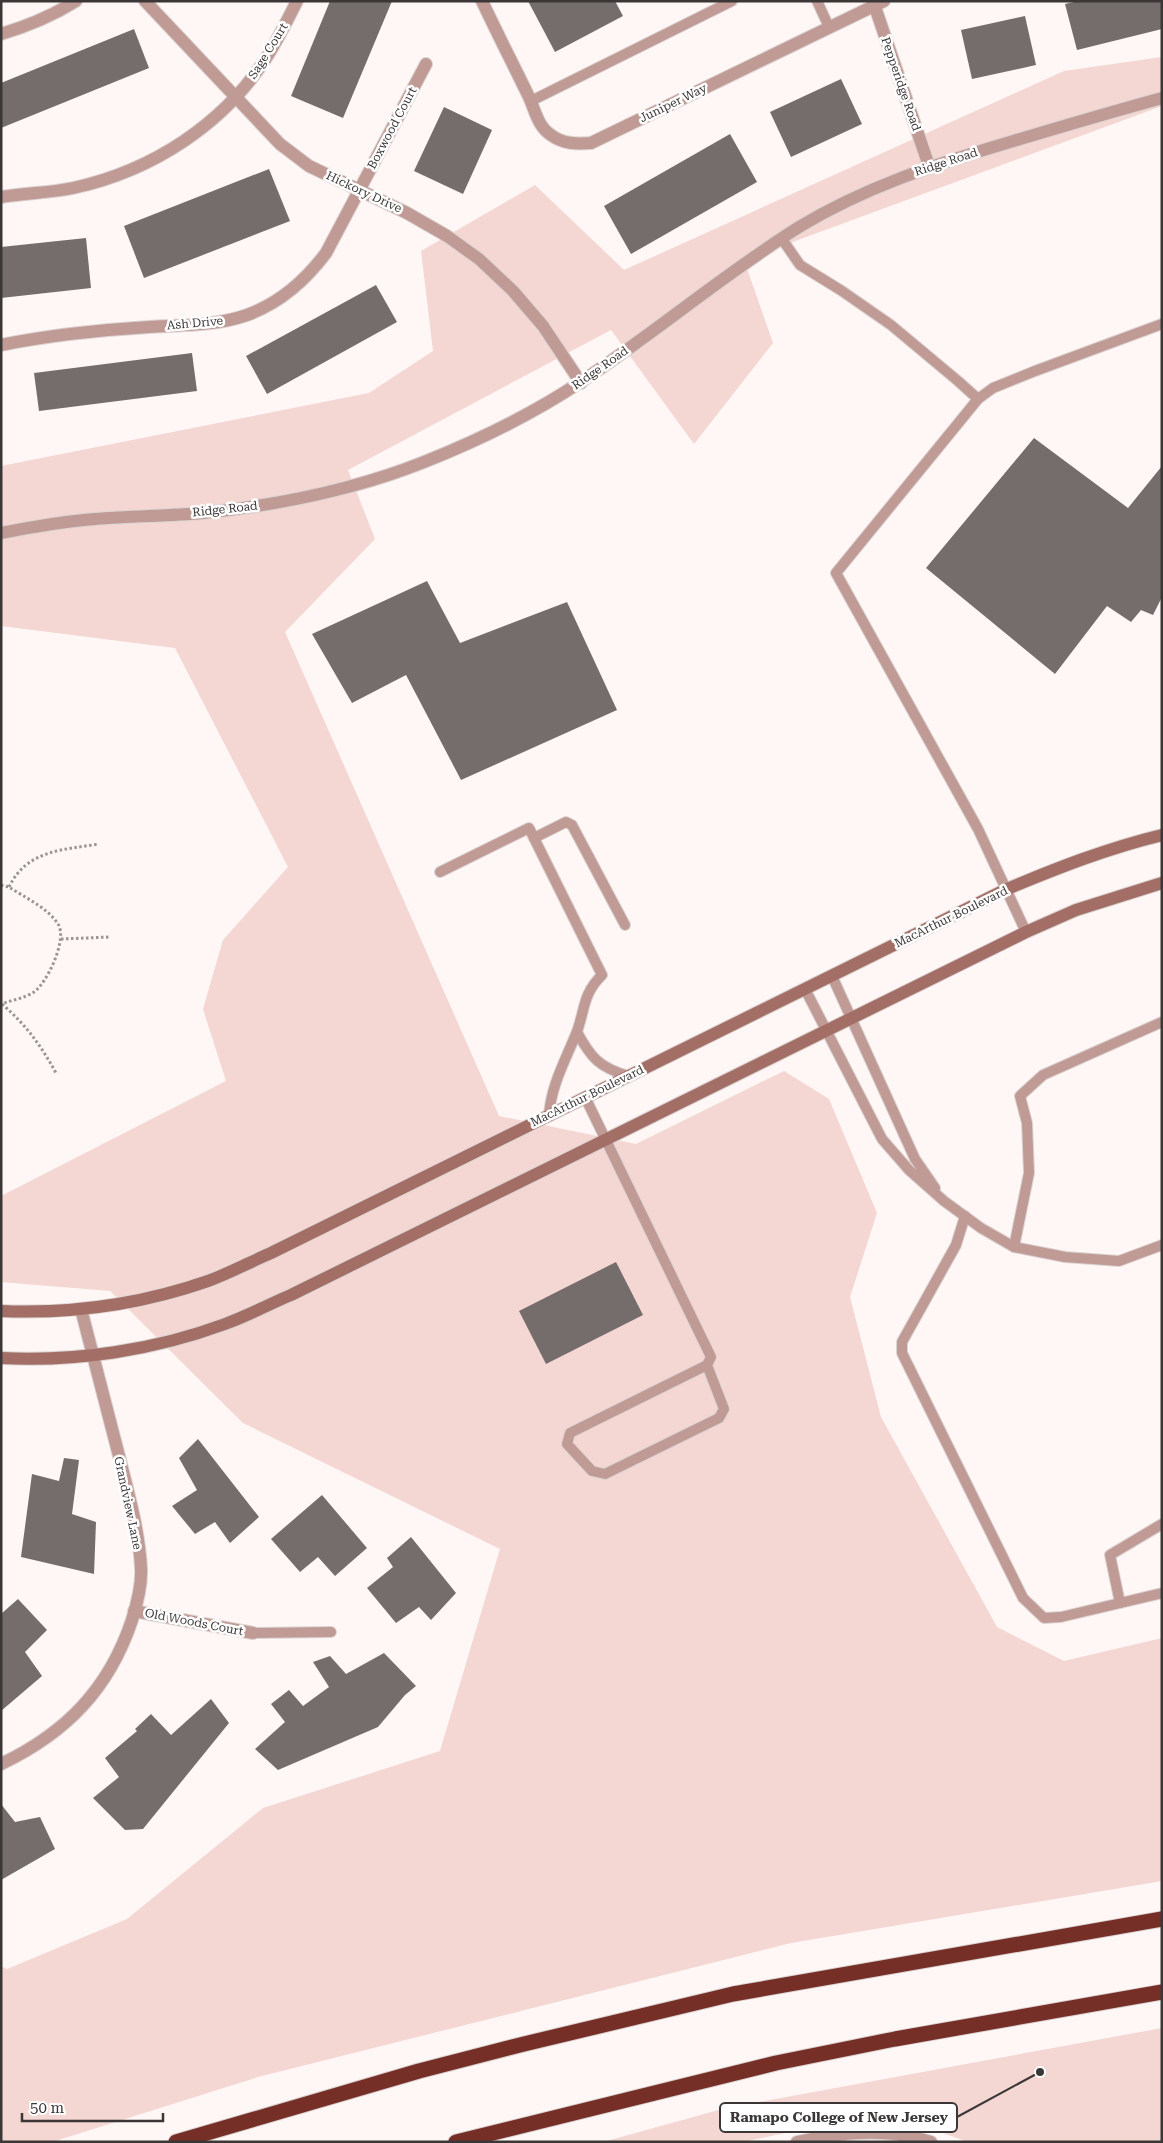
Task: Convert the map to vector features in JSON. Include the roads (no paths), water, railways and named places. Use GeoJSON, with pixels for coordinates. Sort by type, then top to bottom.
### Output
{"type":"FeatureCollection","features":[{"type":"Feature","properties":{"kind":"highway"},"geometry":{"type":"LineString","coordinates":[[176,2142],[419,2071],[724,1996],[1162,1918]]}},
{"type":"Feature","properties":{"kind":"highway"},"geometry":{"type":"LineString","coordinates":[[456,2142],[776,2063],[904,2037],[1162,1992]]}},
{"type":"Feature","properties":{"kind":"main road","name":"MacArthur Boulevard"},"geometry":{"type":"LineString","coordinates":[[1,1311],[81,1309],[144,1299],[209,1280],[280,1248],[1007,889],[1059,867],[1130,843],[1162,835]]}},
{"type":"Feature","properties":{"kind":"main road"},"geometry":{"type":"LineString","coordinates":[[1,1358],[24,1359],[93,1355],[157,1344],[225,1324],[291,1295],[1026,932],[1076,910],[1162,883]]}},
{"type":"Feature","properties":{"kind":"street"},"geometry":{"type":"LineString","coordinates":[[1,34],[32,24],[76,1]]}},
{"type":"Feature","properties":{"kind":"street","name":"Hickory Drive"},"geometry":{"type":"LineString","coordinates":[[146,1],[280,144],[309,166],[407,213],[447,236],[479,260],[513,291],[543,326],[580,382]]}},
{"type":"Feature","properties":{"kind":"street","name":"Sage Court"},"geometry":{"type":"LineString","coordinates":[[1,196],[72,188],[112,178],[146,164],[182,144],[211,122],[235,98],[268,55],[298,1]]}},
{"type":"Feature","properties":{"kind":"street","name":"Juniper Way"},"geometry":{"type":"LineString","coordinates":[[482,1],[531,101],[538,122],[549,135],[562,142],[576,144],[591,142],[877,2]]}},
{"type":"Feature","properties":{"kind":"street","name":"Pepperidge Road"},"geometry":{"type":"LineString","coordinates":[[877,2],[929,166]]}},
{"type":"Feature","properties":{"kind":"street","name":"Boxwood Court"},"geometry":{"type":"LineString","coordinates":[[359,191],[426,64]]}},
{"type":"Feature","properties":{"kind":"street","name":"Ridge Road"},"geometry":{"type":"LineString","coordinates":[[1,533],[91,519],[200,513],[257,506],[313,496],[395,472],[474,441],[525,415],[580,382],[782,239],[838,205],[889,181],[929,166],[1162,98]]}},
{"type":"Feature","properties":{"kind":"street","name":"Ash Drive"},"geometry":{"type":"LineString","coordinates":[[1,345],[94,331],[220,322],[246,315],[274,303],[311,272],[326,253],[359,191]]}},
{"type":"Feature","properties":{"kind":"street","name":"Grandview Lane"},"geometry":{"type":"LineString","coordinates":[[1,1764],[52,1735],[75,1715],[111,1669],[125,1641],[134,1611],[141,1569],[132,1509],[81,1309]]}},
{"type":"Feature","properties":{"kind":"street","name":"Old Woods Court"},"geometry":{"type":"LineString","coordinates":[[134,1611],[253,1633]]}},
{"type":"Feature","properties":{"kind":"street"},"geometry":{"type":"LineString","coordinates":[[797,2142],[829,2135],[861,2132],[895,2134],[932,2142]]}},
{"type":"Feature","properties":{"kind":"lane"},"geometry":{"type":"LineString","coordinates":[[531,101],[732,1]]}},
{"type":"Feature","properties":{"kind":"lane"},"geometry":{"type":"LineString","coordinates":[[817,1],[829,27]]}},
{"type":"Feature","properties":{"kind":"lane"},"geometry":{"type":"LineString","coordinates":[[782,239],[800,265],[891,325],[958,380],[978,399]]}},
{"type":"Feature","properties":{"kind":"lane"},"geometry":{"type":"LineString","coordinates":[[1026,932],[978,829],[836,573],[978,399],[993,388],[1162,324]]}},
{"type":"Feature","properties":{"kind":"lane"},"geometry":{"type":"LineString","coordinates":[[534,838],[566,822],[572,826],[625,925]]}},
{"type":"Feature","properties":{"kind":"lane"},"geometry":{"type":"LineString","coordinates":[[440,872],[529,828],[602,975],[594,983],[581,1009],[577,1032],[555,1082],[549,1115]]}},
{"type":"Feature","properties":{"kind":"lane"},"geometry":{"type":"LineString","coordinates":[[832,976],[915,1159],[944,1201]]}},
{"type":"Feature","properties":{"kind":"lane"},"geometry":{"type":"LineString","coordinates":[[805,989],[882,1139],[909,1170],[944,1201],[1014,1247],[1065,1257],[1119,1261],[1162,1245]]}},
{"type":"Feature","properties":{"kind":"lane"},"geometry":{"type":"LineString","coordinates":[[1014,1247],[1029,1173],[1027,1123],[1020,1096],[1043,1075],[1162,1022]]}},
{"type":"Feature","properties":{"kind":"lane"},"geometry":{"type":"LineString","coordinates":[[577,1032],[589,1054],[610,1070],[628,1076]]}},
{"type":"Feature","properties":{"kind":"lane"},"geometry":{"type":"LineString","coordinates":[[586,1097],[711,1357],[707,1365],[570,1433],[567,1444],[592,1471],[605,1474],[719,1418],[724,1409],[707,1365]]}},
{"type":"Feature","properties":{"kind":"lane"},"geometry":{"type":"LineString","coordinates":[[965,1216],[956,1245],[902,1342],[902,1353],[1023,1598],[1044,1618],[1061,1617],[1162,1593]]}},
{"type":"Feature","properties":{"kind":"lane"},"geometry":{"type":"LineString","coordinates":[[1120,1603],[1110,1555],[1162,1524]]}},
{"type":"Feature","properties":{"kind":"lane"},"geometry":{"type":"LineString","coordinates":[[253,1633],[331,1632]]}},
{"type":"Feature","properties":{"kind":"place","name":"Ramapo College of New Jersey"},"geometry":{"type":"Point","coordinates":[1040,2072]}}]}
